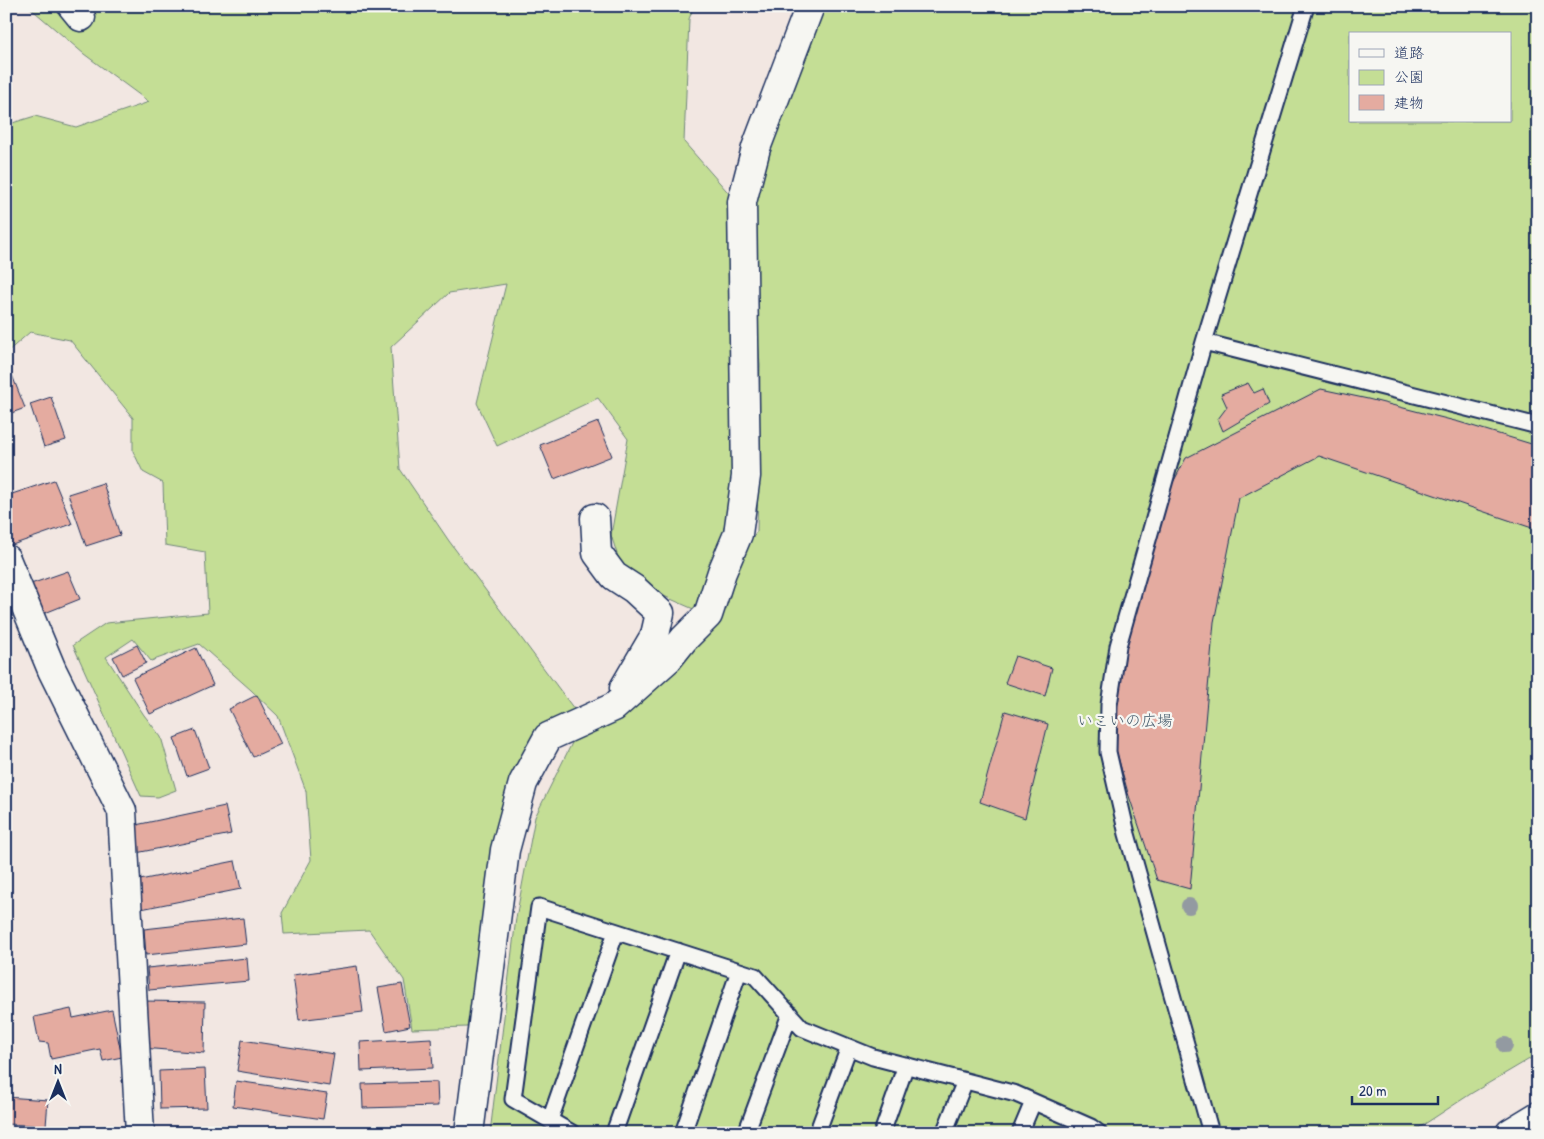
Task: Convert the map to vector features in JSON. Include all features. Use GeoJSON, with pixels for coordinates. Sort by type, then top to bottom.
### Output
{"type":"FeatureCollection","features":[{"type":"Feature","properties":{"kind":"street"},"geometry":{"type":"LineString","coordinates":[[72,6],[81,17],[80,6]]}},
{"type":"Feature","properties":{"kind":"street"},"geometry":{"type":"LineString","coordinates":[[469,1133],[505,850],[523,783],[548,738],[614,707],[668,659],[684,639],[708,615],[722,572],[738,534],[746,476],[742,202],[756,148],[810,6]]}},
{"type":"Feature","properties":{"kind":"street"},"geometry":{"type":"LineString","coordinates":[[595,518],[597,553],[614,576],[634,589],[660,614],[655,635],[614,707]]}},
{"type":"Feature","properties":{"kind":"street"},"geometry":{"type":"LineString","coordinates":[[6,558],[52,670],[122,811],[140,1133]]}},
{"type":"Feature","properties":{"kind":"street"},"geometry":{"type":"LineString","coordinates":[[1510,1133],[1538,1116]]}},
{"type":"Feature","properties":{"kind":"lane"},"geometry":{"type":"LineString","coordinates":[[1211,1133],[1127,834],[1108,752],[1109,705],[1118,646],[1204,342],[1306,6]]}},
{"type":"Feature","properties":{"kind":"lane"},"geometry":{"type":"LineString","coordinates":[[1204,342],[1538,426]]}},
{"type":"Feature","properties":{"kind":"lane"},"geometry":{"type":"LineString","coordinates":[[572,1133],[513,1098],[539,907],[755,976],[802,1028],[873,1057],[1016,1094],[1093,1131]]}},
{"type":"Feature","properties":{"kind":"lane"},"geometry":{"type":"LineString","coordinates":[[550,1120],[616,932]]}},
{"type":"Feature","properties":{"kind":"lane"},"geometry":{"type":"LineString","coordinates":[[614,1133],[678,951]]}},
{"type":"Feature","properties":{"kind":"lane"},"geometry":{"type":"LineString","coordinates":[[683,1133],[739,971]]}},
{"type":"Feature","properties":{"kind":"lane"},"geometry":{"type":"LineString","coordinates":[[746,1133],[790,1014]]}},
{"type":"Feature","properties":{"kind":"lane"},"geometry":{"type":"LineString","coordinates":[[816,1133],[849,1047]]}},
{"type":"Feature","properties":{"kind":"lane"},"geometry":{"type":"LineString","coordinates":[[882,1133],[906,1065]]}},
{"type":"Feature","properties":{"kind":"lane"},"geometry":{"type":"LineString","coordinates":[[944,1133],[965,1081]]}},
{"type":"Feature","properties":{"kind":"lane"},"geometry":{"type":"LineString","coordinates":[[1020,1133],[1033,1102]]}},
{"type":"Feature","properties":{"kind":"green space","name":"いこいの広場"},"geometry":{"type":"Polygon","coordinates":[[[28,6],[694,6],[689,19],[684,142],[733,198],[746,476],[719,583],[757,531],[760,365],[748,202],[825,6],[1538,6],[1538,1054],[1472,1093],[1411,1133],[490,1133],[516,918],[535,817],[573,741],[698,611],[625,579],[611,535],[628,439],[598,398],[497,446],[477,403],[506,284],[449,293],[391,347],[400,469],[449,541],[577,713],[523,783],[467,1027],[412,1029],[404,980],[369,930],[284,934],[282,913],[311,860],[306,791],[278,716],[199,644],[151,661],[133,639],[106,657],[144,715],[161,737],[176,790],[158,797],[141,796],[73,645],[106,623],[208,613],[205,552],[165,545],[163,483],[143,472],[133,451],[133,418],[70,340],[30,332],[6,353],[6,125],[35,116],[76,127],[149,102],[84,54],[28,6]]]}},
{"type":"Feature","properties":{"kind":"building"},"geometry":{"type":"Polygon","coordinates":[[[6,360],[25,408],[6,415],[6,360]]]}},
{"type":"Feature","properties":{"kind":"building"},"geometry":{"type":"Polygon","coordinates":[[[1248,383],[1254,393],[1263,389],[1269,404],[1223,431],[1218,419],[1227,407],[1221,394],[1248,383]]]}},
{"type":"Feature","properties":{"kind":"building"},"geometry":{"type":"Polygon","coordinates":[[[1321,389],[1459,422],[1538,446],[1538,530],[1319,456],[1239,498],[1214,622],[1190,889],[1157,880],[1128,793],[1115,746],[1116,699],[1125,635],[1159,509],[1186,458],[1321,389]]]}},
{"type":"Feature","properties":{"kind":"building"},"geometry":{"type":"Polygon","coordinates":[[[51,397],[66,440],[44,447],[30,404],[51,397]]]}},
{"type":"Feature","properties":{"kind":"building"},"geometry":{"type":"Polygon","coordinates":[[[598,422],[612,456],[554,479],[540,445],[598,422]]]}},
{"type":"Feature","properties":{"kind":"building"},"geometry":{"type":"Polygon","coordinates":[[[54,480],[72,524],[12,545],[6,531],[6,496],[54,480]]]}},
{"type":"Feature","properties":{"kind":"building"},"geometry":{"type":"Polygon","coordinates":[[[103,483],[120,535],[86,546],[68,494],[103,483]]]}},
{"type":"Feature","properties":{"kind":"building"},"geometry":{"type":"Polygon","coordinates":[[[68,571],[80,599],[40,615],[28,585],[68,571]]]}},
{"type":"Feature","properties":{"kind":"building"},"geometry":{"type":"Polygon","coordinates":[[[137,645],[146,663],[122,675],[113,657],[137,645]]]}},
{"type":"Feature","properties":{"kind":"building"},"geometry":{"type":"Polygon","coordinates":[[[196,648],[213,685],[150,714],[133,678],[196,648]]]}},
{"type":"Feature","properties":{"kind":"building"},"geometry":{"type":"Polygon","coordinates":[[[1015,656],[1052,668],[1045,696],[1005,683],[1015,656]]]}},
{"type":"Feature","properties":{"kind":"building"},"geometry":{"type":"Polygon","coordinates":[[[257,695],[281,744],[253,757],[229,709],[257,695]]]}},
{"type":"Feature","properties":{"kind":"building"},"geometry":{"type":"Polygon","coordinates":[[[1005,711],[1048,724],[1025,818],[980,802],[1005,711]]]}},
{"type":"Feature","properties":{"kind":"building"},"geometry":{"type":"Polygon","coordinates":[[[195,730],[209,768],[187,776],[174,738],[195,730]]]}},
{"type":"Feature","properties":{"kind":"building"},"geometry":{"type":"Polygon","coordinates":[[[225,806],[231,834],[136,853],[131,826],[225,806]]]}},
{"type":"Feature","properties":{"kind":"building"},"geometry":{"type":"Polygon","coordinates":[[[235,861],[241,889],[141,909],[135,881],[235,861]]]}},
{"type":"Feature","properties":{"kind":"building"},"geometry":{"type":"Polygon","coordinates":[[[243,918],[246,944],[146,955],[144,929],[243,918]]]}},
{"type":"Feature","properties":{"kind":"building"},"geometry":{"type":"Polygon","coordinates":[[[247,958],[249,981],[149,990],[147,968],[247,958]]]}},
{"type":"Feature","properties":{"kind":"building"},"geometry":{"type":"Polygon","coordinates":[[[357,966],[363,1012],[299,1020],[293,975],[357,966]]]}},
{"type":"Feature","properties":{"kind":"building"},"geometry":{"type":"Polygon","coordinates":[[[402,984],[410,1026],[386,1031],[378,988],[402,984]]]}},
{"type":"Feature","properties":{"kind":"building"},"geometry":{"type":"Polygon","coordinates":[[[144,1001],[205,1002],[204,1053],[142,1048],[144,1001]]]}},
{"type":"Feature","properties":{"kind":"building"},"geometry":{"type":"Polygon","coordinates":[[[71,1009],[73,1018],[112,1010],[122,1057],[103,1061],[100,1049],[51,1059],[48,1043],[39,1042],[34,1017],[71,1009]]]}},
{"type":"Feature","properties":{"kind":"building"},"geometry":{"type":"Polygon","coordinates":[[[431,1038],[433,1068],[361,1071],[360,1042],[431,1038]]]}},
{"type":"Feature","properties":{"kind":"building"},"geometry":{"type":"Polygon","coordinates":[[[242,1040],[334,1054],[329,1086],[237,1071],[242,1040]]]}},
{"type":"Feature","properties":{"kind":"building"},"geometry":{"type":"Polygon","coordinates":[[[205,1069],[207,1108],[160,1109],[159,1071],[205,1069]]]}},
{"type":"Feature","properties":{"kind":"building"},"geometry":{"type":"Polygon","coordinates":[[[236,1081],[327,1094],[323,1119],[233,1106],[236,1081]]]}},
{"type":"Feature","properties":{"kind":"building"},"geometry":{"type":"Polygon","coordinates":[[[437,1082],[438,1106],[363,1108],[362,1084],[437,1082]]]}},
{"type":"Feature","properties":{"kind":"building"},"geometry":{"type":"Polygon","coordinates":[[[6,1097],[48,1100],[46,1126],[6,1124],[6,1097]]]}}]}
